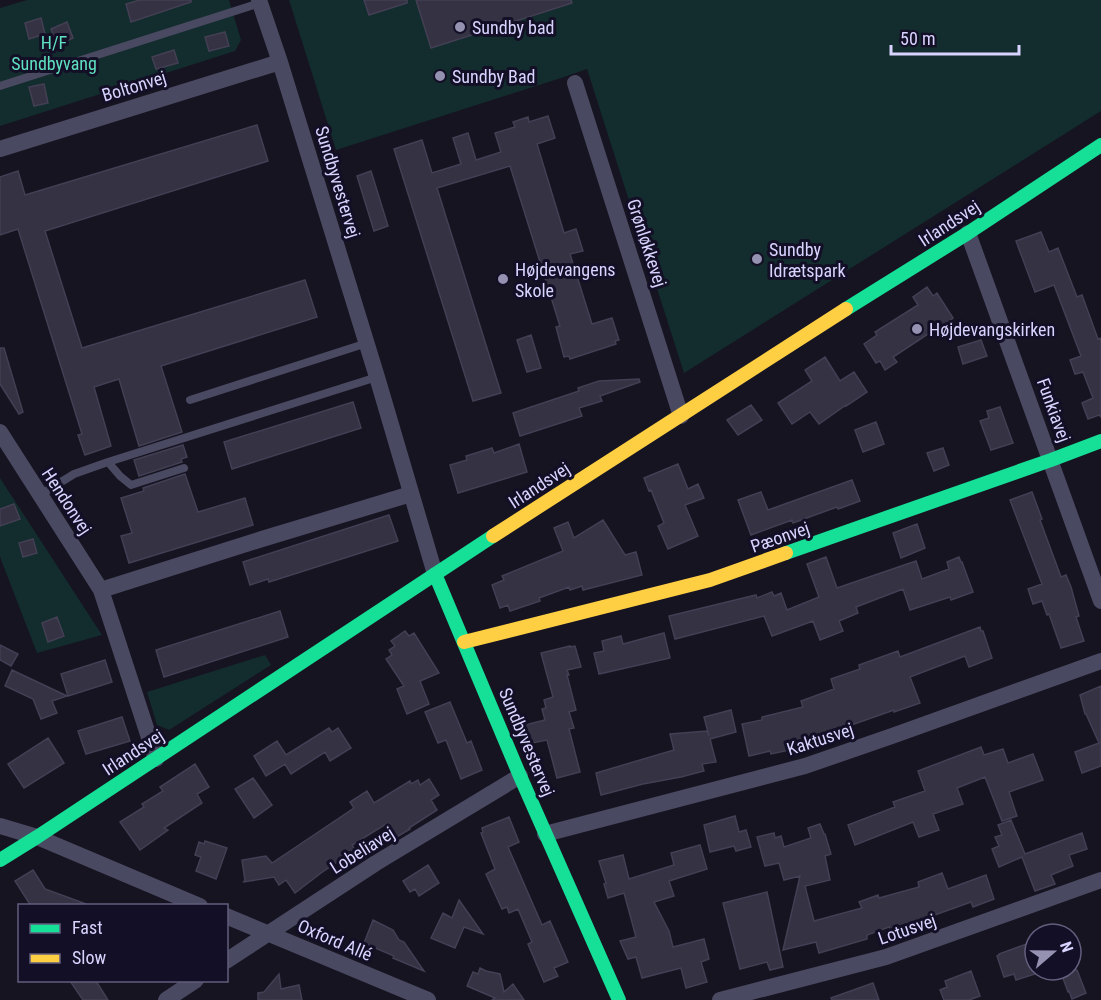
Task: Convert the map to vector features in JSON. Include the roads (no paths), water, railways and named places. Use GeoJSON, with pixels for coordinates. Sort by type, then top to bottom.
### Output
{"type":"FeatureCollection","features":[{"type":"Feature","properties":{"kind":"street","name":"Sundbyvestervej"},"geometry":{"type":"LineString","coordinates":[[260,2],[367,343],[435,574],[545,834],[619,1000]]}},
{"type":"Feature","properties":{"kind":"street","name":"Boltonvej"},"geometry":{"type":"LineString","coordinates":[[0,149],[280,62]]}},
{"type":"Feature","properties":{"kind":"street","name":"Grønløkkevej"},"geometry":{"type":"LineString","coordinates":[[575,83],[681,416]]}},
{"type":"Feature","properties":{"kind":"street","name":"Irlandsvej"},"geometry":{"type":"LineString","coordinates":[[0,860],[726,385],[1101,145]]}},
{"type":"Feature","properties":{"kind":"street","name":"Funkiavej"},"geometry":{"type":"LineString","coordinates":[[968,232],[1101,601]]}},
{"type":"Feature","properties":{"kind":"street","name":"Pæonvej"},"geometry":{"type":"LineString","coordinates":[[464,642],[710,580],[1101,441]]}},
{"type":"Feature","properties":{"kind":"street","name":"Hendonvej"},"geometry":{"type":"LineString","coordinates":[[2,442],[40,495],[101,590],[156,759]]}},
{"type":"Feature","properties":{"kind":"street"},"geometry":{"type":"LineString","coordinates":[[101,590],[411,494]]}},
{"type":"Feature","properties":{"kind":"street","name":"Kaktusvej"},"geometry":{"type":"LineString","coordinates":[[545,834],[805,766],[1101,661]]}},
{"type":"Feature","properties":{"kind":"street","name":"Lobeliavej"},"geometry":{"type":"LineString","coordinates":[[228,960],[376,863],[520,776]]}},
{"type":"Feature","properties":{"kind":"street"},"geometry":{"type":"LineString","coordinates":[[0,826],[37,837],[195,904]]}},
{"type":"Feature","properties":{"kind":"street","name":"Lotusvej"},"geometry":{"type":"LineString","coordinates":[[720,1000],[886,957],[1101,880]]}},
{"type":"Feature","properties":{"kind":"street","name":"Oxford Allé"},"geometry":{"type":"LineString","coordinates":[[228,917],[428,1000]]}},
{"type":"Feature","properties":{"kind":"street"},"geometry":{"type":"LineString","coordinates":[[166,1000],[194,982]]}},
{"type":"Feature","properties":{"kind":"lane"},"geometry":{"type":"LineString","coordinates":[[0,86],[260,2]]}},
{"type":"Feature","properties":{"kind":"lane"},"geometry":{"type":"LineString","coordinates":[[189,400],[367,343]]}},
{"type":"Feature","properties":{"kind":"lane"},"geometry":{"type":"LineString","coordinates":[[40,495],[74,474],[108,462],[377,377]]}},
{"type":"Feature","properties":{"kind":"lane"},"geometry":{"type":"LineString","coordinates":[[108,462],[131,485],[184,468]]}},
{"type":"Feature","properties":{"kind":"place","name":"Sundby bad"},"geometry":{"type":"Point","coordinates":[460,27]}},
{"type":"Feature","properties":{"kind":"place","name":"Sundby Bad"},"geometry":{"type":"Point","coordinates":[440,76]}},
{"type":"Feature","properties":{"kind":"place","name":"Sundby Idrætspark"},"geometry":{"type":"Point","coordinates":[757,259]}},
{"type":"Feature","properties":{"kind":"place","name":"Højdevangens Skole"},"geometry":{"type":"Point","coordinates":[503,279]}},
{"type":"Feature","properties":{"kind":"place","name":"Højdevangskirken"},"geometry":{"type":"Point","coordinates":[917,329]}},
{"type":"Feature","properties":{"kind":"park label","name":"H/F Sundbyvang"},"geometry":{"type":"Point","coordinates":[54,52]}}]}
